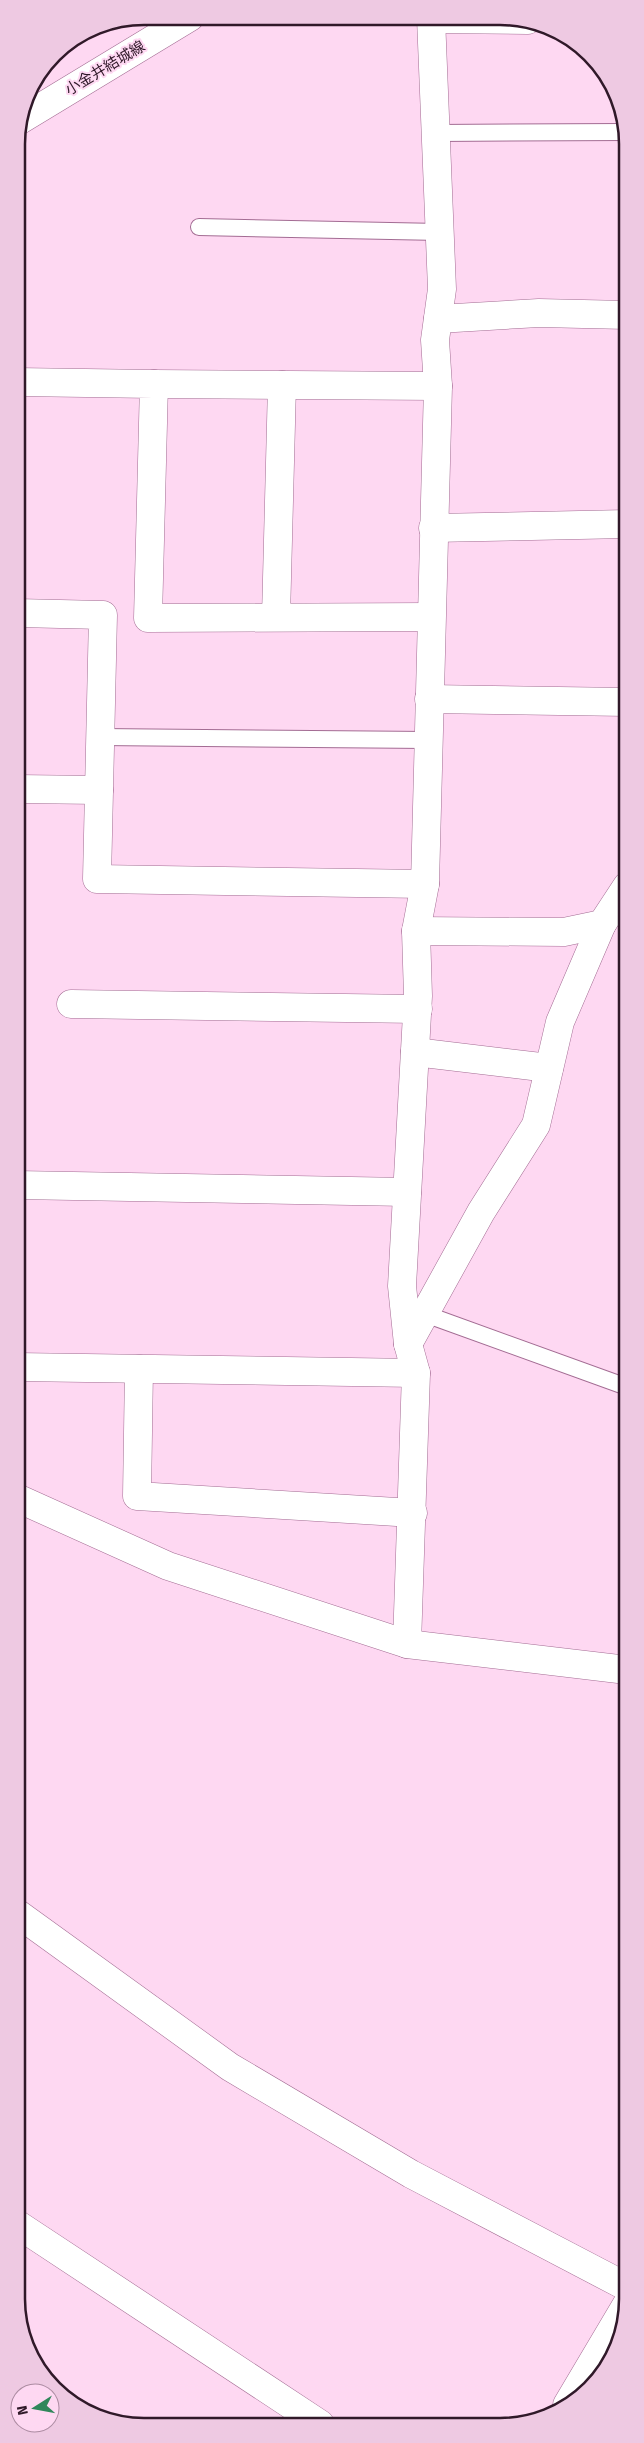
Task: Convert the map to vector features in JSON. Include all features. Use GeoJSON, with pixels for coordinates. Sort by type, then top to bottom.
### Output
{"type":"FeatureCollection","features":[{"type":"Feature","properties":{"kind":"street","name":"小金井結城線"},"geometry":{"type":"LineString","coordinates":[[29,115],[175,25]]}},
{"type":"Feature","properties":{"kind":"street"},"geometry":{"type":"LineString","coordinates":[[407,1644],[413,1513],[416,1373],[408,1344],[402,1286],[418,1009],[416,931],[425,884],[438,386],[435,340],[442,289],[431,25]]}},
{"type":"Feature","properties":{"kind":"street"},"geometry":{"type":"LineString","coordinates":[[438,319],[538,313],[619,315]]}},
{"type":"Feature","properties":{"kind":"street"},"geometry":{"type":"LineString","coordinates":[[25,382],[438,386]]}},
{"type":"Feature","properties":{"kind":"street"},"geometry":{"type":"LineString","coordinates":[[154,384],[148,618],[431,617]]}},
{"type":"Feature","properties":{"kind":"street"},"geometry":{"type":"LineString","coordinates":[[276,617],[282,385]]}},
{"type":"Feature","properties":{"kind":"street"},"geometry":{"type":"LineString","coordinates":[[433,528],[619,524]]}},
{"type":"Feature","properties":{"kind":"street"},"geometry":{"type":"LineString","coordinates":[[25,613],[103,615],[97,879],[425,884]]}},
{"type":"Feature","properties":{"kind":"street"},"geometry":{"type":"LineString","coordinates":[[429,699],[619,702]]}},
{"type":"Feature","properties":{"kind":"street"},"geometry":{"type":"LineString","coordinates":[[25,789],[99,790]]}},
{"type":"Feature","properties":{"kind":"street"},"geometry":{"type":"LineString","coordinates":[[408,1344],[481,1212],[536,1125],[560,1022],[602,924],[619,898]]}},
{"type":"Feature","properties":{"kind":"street"},"geometry":{"type":"LineString","coordinates":[[416,931],[564,932],[602,924]]}},
{"type":"Feature","properties":{"kind":"street"},"geometry":{"type":"LineString","coordinates":[[71,1004],[418,1009]]}},
{"type":"Feature","properties":{"kind":"street"},"geometry":{"type":"LineString","coordinates":[[415,1052],[549,1068]]}},
{"type":"Feature","properties":{"kind":"street"},"geometry":{"type":"LineString","coordinates":[[25,1185],[407,1192]]}},
{"type":"Feature","properties":{"kind":"street"},"geometry":{"type":"LineString","coordinates":[[25,1367],[416,1373]]}},
{"type":"Feature","properties":{"kind":"street"},"geometry":{"type":"LineString","coordinates":[[139,1369],[137,1496],[413,1513]]}},
{"type":"Feature","properties":{"kind":"street"},"geometry":{"type":"LineString","coordinates":[[25,1502],[168,1566],[407,1644],[619,1669]]}},
{"type":"Feature","properties":{"kind":"street"},"geometry":{"type":"LineString","coordinates":[[25,1920],[230,2068],[411,2174],[619,2282]]}},
{"type":"Feature","properties":{"kind":"street"},"geometry":{"type":"LineString","coordinates":[[25,2229],[309,2418]]}},
{"type":"Feature","properties":{"kind":"street"},"geometry":{"type":"LineString","coordinates":[[576,2391],[617,2323]]}},
{"type":"Feature","properties":{"kind":"lane"},"geometry":{"type":"LineString","coordinates":[[436,133],[618,132]]}},
{"type":"Feature","properties":{"kind":"lane"},"geometry":{"type":"LineString","coordinates":[[199,227],[440,232]]}},
{"type":"Feature","properties":{"kind":"lane"},"geometry":{"type":"LineString","coordinates":[[100,737],[428,740]]}},
{"type":"Feature","properties":{"kind":"lane"},"geometry":{"type":"LineString","coordinates":[[425,1314],[619,1384]]}}]}
